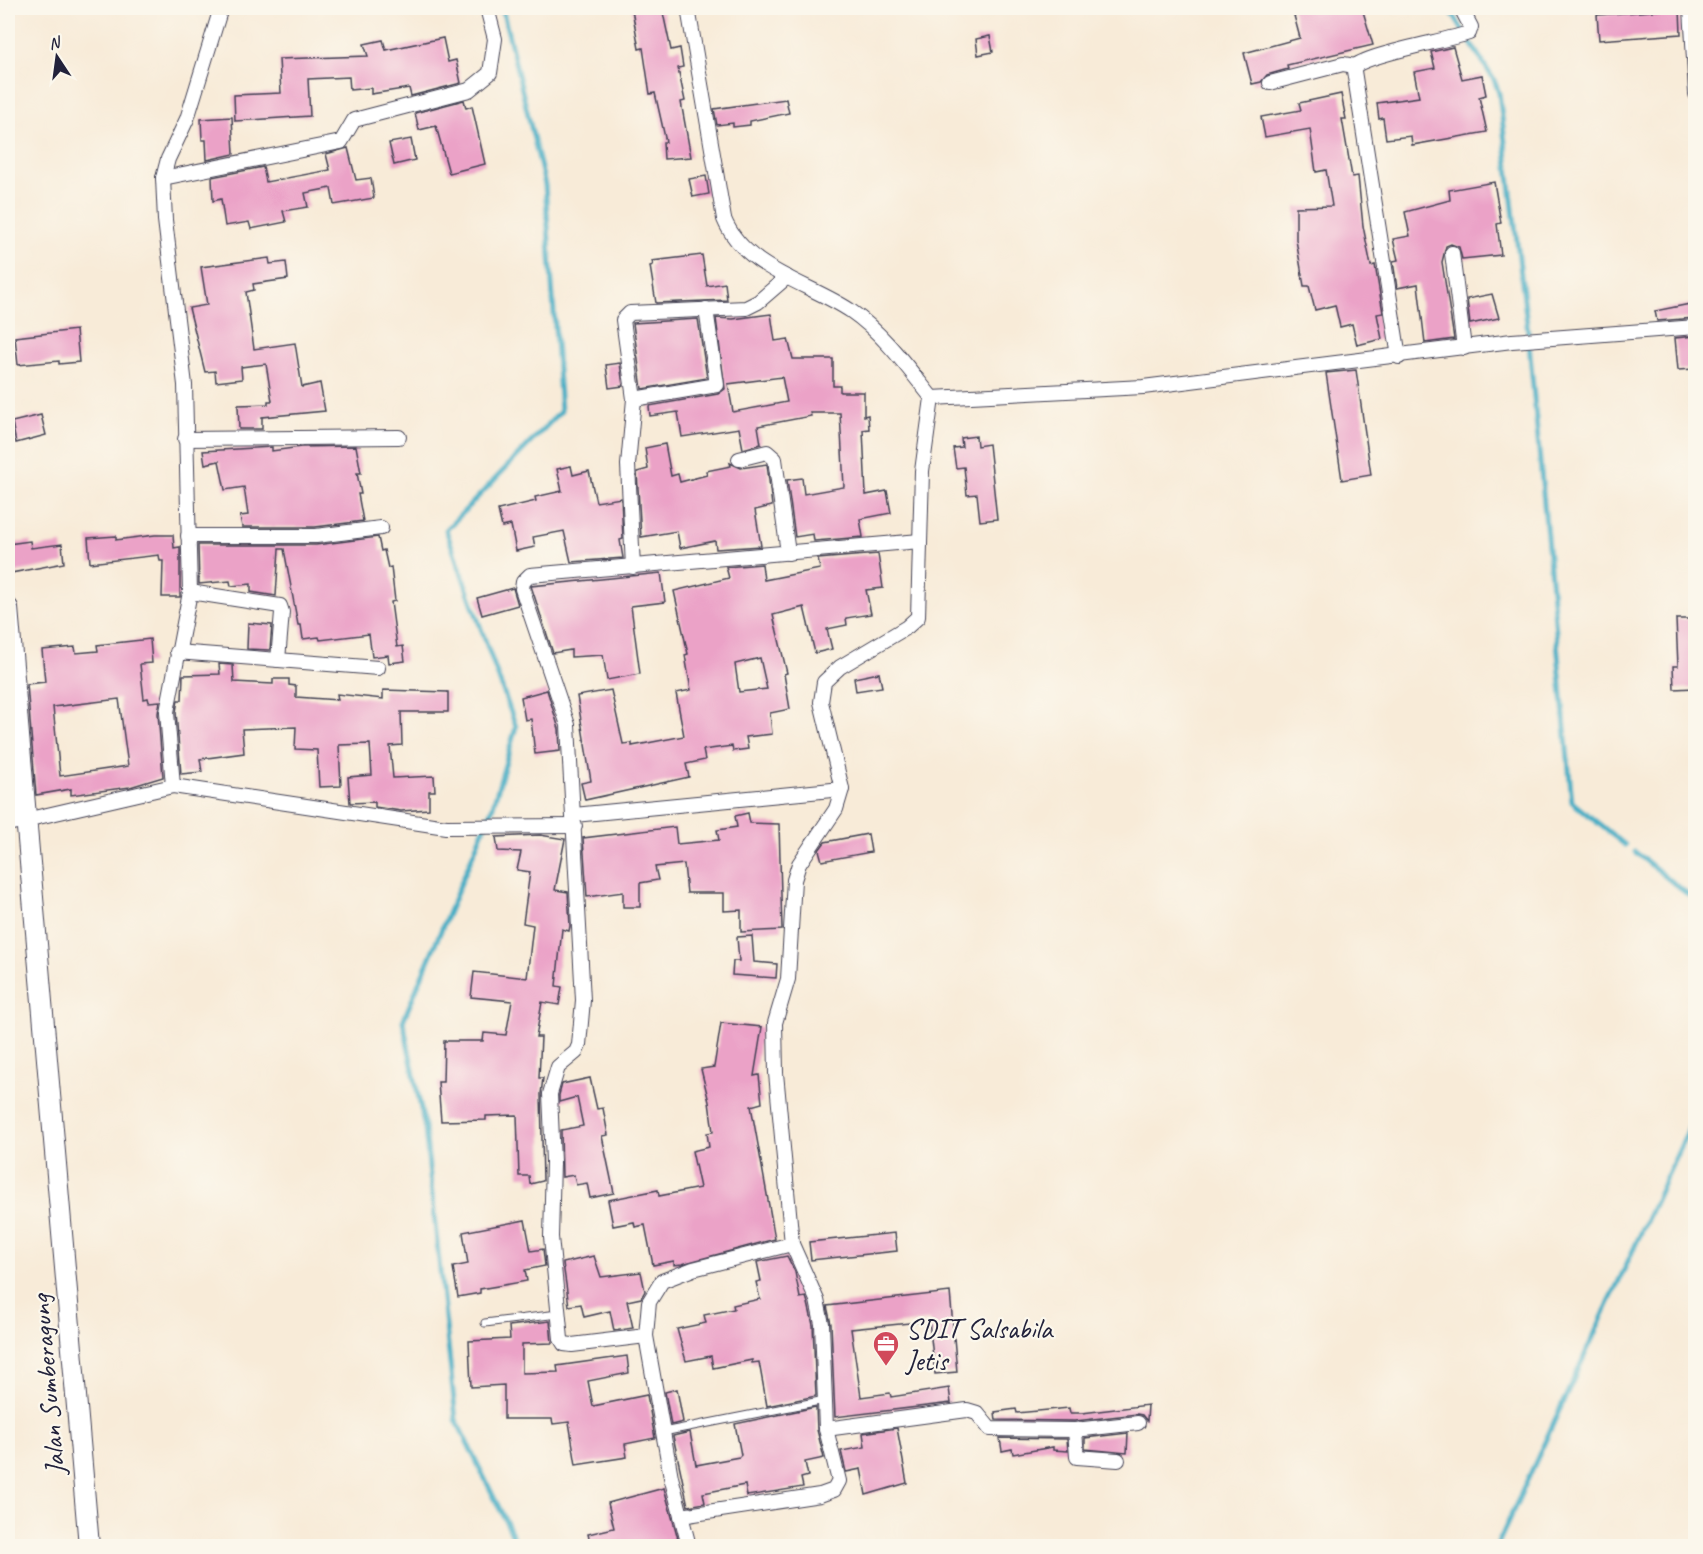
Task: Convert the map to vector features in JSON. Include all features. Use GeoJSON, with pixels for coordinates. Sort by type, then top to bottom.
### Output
{"type":"FeatureCollection","features":[{"type":"Feature","properties":{"kind":"street"},"geometry":{"type":"LineString","coordinates":[[174,786],[167,712],[190,592],[184,375],[165,220],[163,178],[168,159],[187,119],[221,8]]}},
{"type":"Feature","properties":{"kind":"street"},"geometry":{"type":"LineString","coordinates":[[163,178],[341,142],[354,120],[469,90],[490,73],[495,39],[487,8]]}},
{"type":"Feature","properties":{"kind":"street"},"geometry":{"type":"LineString","coordinates":[[681,1516],[834,1490],[839,1481],[826,1429],[822,1324],[819,1308],[792,1244],[776,1073],[775,1023],[788,979],[794,880],[800,864],[836,809],[842,789],[821,702],[824,682],[840,667],[907,627],[918,617],[922,471],[932,398],[897,354],[852,311],[784,280],[732,234],[724,219],[688,8]]}},
{"type":"Feature","properties":{"kind":"street"},"geometry":{"type":"LineString","coordinates":[[1270,83],[1342,64],[1355,66],[1367,60],[1442,42],[1468,33],[1471,27],[1461,8]]}},
{"type":"Feature","properties":{"kind":"street"},"geometry":{"type":"LineString","coordinates":[[1691,8],[1695,94]]}},
{"type":"Feature","properties":{"kind":"street"},"geometry":{"type":"LineString","coordinates":[[1355,66],[1399,357]]}},
{"type":"Feature","properties":{"kind":"street"},"geometry":{"type":"LineString","coordinates":[[1452,253],[1464,348]]}},
{"type":"Feature","properties":{"kind":"street"},"geometry":{"type":"LineString","coordinates":[[633,567],[628,465],[634,399],[623,320],[626,316],[636,313],[746,308],[769,294],[784,280]]}},
{"type":"Feature","properties":{"kind":"street"},"geometry":{"type":"LineString","coordinates":[[634,399],[717,385],[706,309]]}},
{"type":"Feature","properties":{"kind":"street"},"geometry":{"type":"LineString","coordinates":[[932,398],[1143,387],[1399,357],[1512,341],[1695,327]]}},
{"type":"Feature","properties":{"kind":"street"},"geometry":{"type":"LineString","coordinates":[[185,439],[399,437]]}},
{"type":"Feature","properties":{"kind":"street"},"geometry":{"type":"LineString","coordinates":[[739,459],[767,452],[775,459],[788,554]]}},
{"type":"Feature","properties":{"kind":"street"},"geometry":{"type":"LineString","coordinates":[[188,536],[316,536],[381,528]]}},
{"type":"Feature","properties":{"kind":"street"},"geometry":{"type":"LineString","coordinates":[[646,1336],[572,1345],[564,1344],[561,1339],[551,1237],[553,1161],[550,1094],[558,1067],[576,1052],[579,1045],[583,1000],[575,820],[568,725],[522,589],[523,582],[530,575],[920,541]]}},
{"type":"Feature","properties":{"kind":"street"},"geometry":{"type":"LineString","coordinates":[[190,592],[280,606],[282,612],[278,660]]}},
{"type":"Feature","properties":{"kind":"street","name":"Jalan Sumberagung"},"geometry":{"type":"LineString","coordinates":[[8,608],[17,822],[89,1546]]}},
{"type":"Feature","properties":{"kind":"street"},"geometry":{"type":"LineString","coordinates":[[177,652],[378,668]]}},
{"type":"Feature","properties":{"kind":"street"},"geometry":{"type":"LineString","coordinates":[[17,822],[174,786],[446,826],[496,826],[575,820],[842,789]]}},
{"type":"Feature","properties":{"kind":"street"},"geometry":{"type":"LineString","coordinates":[[689,1546],[663,1432],[646,1336],[649,1302],[662,1281],[693,1269],[792,1244]]}},
{"type":"Feature","properties":{"kind":"street"},"geometry":{"type":"LineString","coordinates":[[826,1429],[968,1410],[977,1413],[990,1429],[1075,1430],[1138,1423]]}},
{"type":"Feature","properties":{"kind":"street"},"geometry":{"type":"LineString","coordinates":[[1075,1430],[1077,1456],[1118,1460]]}},
{"type":"Feature","properties":{"kind":"lane"},"geometry":{"type":"LineString","coordinates":[[485,1323],[558,1314]]}},
{"type":"Feature","properties":{"kind":"lane"},"geometry":{"type":"LineString","coordinates":[[663,1432],[825,1400]]}},
{"type":"Feature","properties":{"kind":"building"},"geometry":{"type":"Polygon","coordinates":[[[662,8],[671,50],[680,48],[683,67],[678,68],[685,101],[681,102],[691,157],[664,159],[663,142],[666,142],[655,93],[650,94],[643,48],[639,49],[632,10],[662,8]]]}},
{"type":"Feature","properties":{"kind":"building"},"geometry":{"type":"Polygon","coordinates":[[[1292,8],[1362,8],[1373,45],[1287,65],[1288,69],[1267,75],[1261,82],[1252,84],[1244,53],[1300,38],[1292,8]]]}},
{"type":"Feature","properties":{"kind":"building"},"geometry":{"type":"Polygon","coordinates":[[[1680,9],[1681,34],[1599,40],[1597,15],[1680,9]]]}},
{"type":"Feature","properties":{"kind":"building"},"geometry":{"type":"Polygon","coordinates":[[[990,36],[993,52],[978,55],[976,39],[990,36]]]}},
{"type":"Feature","properties":{"kind":"building"},"geometry":{"type":"Polygon","coordinates":[[[443,38],[448,62],[456,60],[461,83],[411,96],[409,88],[371,94],[371,88],[350,90],[349,77],[308,79],[310,116],[235,121],[234,95],[281,93],[279,59],[368,56],[364,44],[383,40],[386,50],[443,38]]]}},
{"type":"Feature","properties":{"kind":"building"},"geometry":{"type":"Polygon","coordinates":[[[1453,47],[1462,79],[1482,75],[1486,95],[1479,97],[1487,132],[1412,145],[1411,136],[1386,139],[1383,118],[1379,119],[1377,103],[1419,97],[1414,72],[1435,68],[1431,52],[1453,47]]]}},
{"type":"Feature","properties":{"kind":"building"},"geometry":{"type":"Polygon","coordinates":[[[1341,94],[1346,119],[1342,119],[1352,177],[1358,176],[1363,226],[1371,266],[1375,265],[1383,313],[1377,314],[1382,339],[1357,345],[1352,324],[1340,327],[1335,305],[1315,310],[1309,286],[1304,286],[1296,240],[1296,207],[1332,206],[1326,170],[1316,172],[1310,129],[1265,137],[1261,117],[1301,110],[1299,103],[1341,94]]]}},
{"type":"Feature","properties":{"kind":"building"},"geometry":{"type":"Polygon","coordinates":[[[786,99],[789,113],[750,121],[750,125],[733,127],[733,123],[717,125],[714,109],[786,99]]]}},
{"type":"Feature","properties":{"kind":"building"},"geometry":{"type":"Polygon","coordinates":[[[464,100],[466,108],[472,106],[485,164],[449,173],[436,126],[419,130],[415,113],[464,100]]]}},
{"type":"Feature","properties":{"kind":"building"},"geometry":{"type":"Polygon","coordinates":[[[232,117],[234,154],[207,160],[206,140],[202,140],[201,119],[232,117]]]}},
{"type":"Feature","properties":{"kind":"building"},"geometry":{"type":"Polygon","coordinates":[[[411,139],[415,160],[394,165],[389,143],[411,139]]]}},
{"type":"Feature","properties":{"kind":"building"},"geometry":{"type":"Polygon","coordinates":[[[348,148],[356,180],[371,178],[374,198],[334,205],[331,188],[305,193],[308,207],[283,211],[286,222],[251,229],[249,222],[225,226],[221,199],[213,201],[212,177],[263,167],[266,182],[330,170],[326,154],[348,148]]]}},
{"type":"Feature","properties":{"kind":"building"},"geometry":{"type":"Polygon","coordinates":[[[706,176],[709,194],[693,197],[689,179],[706,176]]]}},
{"type":"Feature","properties":{"kind":"building"},"geometry":{"type":"Polygon","coordinates":[[[1494,182],[1501,223],[1497,224],[1501,255],[1462,259],[1459,247],[1451,244],[1446,246],[1442,262],[1454,339],[1425,343],[1418,284],[1397,288],[1393,261],[1398,260],[1393,239],[1410,236],[1405,212],[1450,200],[1449,190],[1494,182]]]}},
{"type":"Feature","properties":{"kind":"building"},"geometry":{"type":"Polygon","coordinates":[[[702,255],[707,286],[725,283],[727,300],[656,303],[650,266],[653,265],[652,261],[702,255]]]}},
{"type":"Feature","properties":{"kind":"building"},"geometry":{"type":"Polygon","coordinates":[[[269,258],[270,264],[286,262],[288,279],[253,284],[254,290],[246,292],[254,349],[295,343],[302,387],[320,383],[325,411],[262,417],[262,429],[239,429],[238,405],[268,404],[268,401],[272,401],[266,364],[241,367],[242,379],[216,382],[215,371],[205,372],[189,308],[207,305],[201,267],[269,258]]]}},
{"type":"Feature","properties":{"kind":"building"},"geometry":{"type":"Polygon","coordinates":[[[1492,294],[1499,318],[1470,324],[1467,299],[1492,294]]]}},
{"type":"Feature","properties":{"kind":"building"},"geometry":{"type":"Polygon","coordinates":[[[1695,303],[1695,318],[1657,321],[1655,311],[1695,303]]]}},
{"type":"Feature","properties":{"kind":"building"},"geometry":{"type":"Polygon","coordinates":[[[771,314],[775,341],[788,339],[793,359],[833,359],[833,386],[840,386],[840,392],[864,392],[864,416],[868,415],[869,429],[863,430],[866,495],[887,491],[891,513],[860,519],[863,537],[814,541],[813,534],[795,537],[787,480],[802,478],[804,494],[844,487],[840,413],[810,413],[811,416],[758,426],[761,444],[743,449],[739,428],[682,437],[678,412],[650,416],[649,406],[718,394],[725,389],[716,318],[733,319],[771,314]],[[782,377],[728,384],[733,412],[787,402],[782,377]]]}},
{"type":"Feature","properties":{"kind":"building"},"geometry":{"type":"Polygon","coordinates":[[[698,319],[707,378],[642,389],[633,323],[698,319]]]}},
{"type":"Feature","properties":{"kind":"building"},"geometry":{"type":"Polygon","coordinates":[[[76,330],[79,362],[59,364],[59,361],[18,365],[15,337],[76,330]]]}},
{"type":"Feature","properties":{"kind":"building"},"geometry":{"type":"Polygon","coordinates":[[[1695,336],[1695,369],[1678,370],[1675,338],[1695,336]]]}},
{"type":"Feature","properties":{"kind":"building"},"geometry":{"type":"Polygon","coordinates":[[[620,363],[623,386],[609,388],[606,365],[620,363]]]}},
{"type":"Feature","properties":{"kind":"building"},"geometry":{"type":"Polygon","coordinates":[[[1356,370],[1371,475],[1342,480],[1326,373],[1356,370]]]}},
{"type":"Feature","properties":{"kind":"building"},"geometry":{"type":"Polygon","coordinates":[[[41,415],[46,435],[16,443],[12,422],[41,415]]]}},
{"type":"Feature","properties":{"kind":"building"},"geometry":{"type":"Polygon","coordinates":[[[976,436],[977,446],[989,444],[997,519],[980,521],[977,494],[967,495],[964,467],[956,468],[953,448],[962,447],[961,438],[976,436]]]}},
{"type":"Feature","properties":{"kind":"building"},"geometry":{"type":"Polygon","coordinates":[[[665,444],[671,476],[678,474],[680,482],[707,475],[706,471],[731,466],[730,463],[741,468],[767,464],[772,506],[755,510],[761,546],[716,549],[715,541],[680,548],[677,531],[641,537],[637,472],[648,469],[645,448],[665,444]]]}},
{"type":"Feature","properties":{"kind":"building"},"geometry":{"type":"Polygon","coordinates":[[[356,446],[361,473],[357,473],[361,494],[358,494],[363,521],[315,527],[242,527],[240,516],[248,515],[244,487],[225,490],[219,461],[205,464],[203,451],[272,447],[272,451],[301,447],[356,446]]]}},
{"type":"Feature","properties":{"kind":"building"},"geometry":{"type":"Polygon","coordinates":[[[571,466],[573,475],[589,471],[596,502],[621,498],[623,539],[620,540],[623,558],[571,562],[564,531],[533,537],[535,547],[516,551],[511,525],[502,527],[498,510],[536,501],[535,497],[562,491],[557,469],[571,466]]]}},
{"type":"Feature","properties":{"kind":"building"},"geometry":{"type":"Polygon","coordinates":[[[173,535],[174,548],[180,547],[180,597],[162,597],[163,561],[160,561],[159,555],[90,563],[88,538],[116,536],[116,540],[173,535]]]}},
{"type":"Feature","properties":{"kind":"building"},"geometry":{"type":"Polygon","coordinates":[[[378,537],[388,568],[391,567],[395,601],[391,602],[397,647],[403,646],[405,661],[389,663],[388,655],[372,657],[369,634],[320,640],[319,637],[303,639],[301,625],[298,625],[284,549],[279,549],[276,596],[251,592],[251,584],[231,586],[230,581],[199,584],[198,545],[316,545],[378,537]]]}},
{"type":"Feature","properties":{"kind":"building"},"geometry":{"type":"Polygon","coordinates":[[[30,541],[31,548],[62,544],[64,563],[11,573],[8,544],[30,541]]]}},
{"type":"Feature","properties":{"kind":"building"},"geometry":{"type":"Polygon","coordinates":[[[878,554],[883,588],[866,590],[871,614],[846,618],[847,625],[827,629],[832,649],[815,653],[804,607],[773,615],[787,673],[784,674],[790,709],[770,713],[772,734],[746,737],[748,749],[733,751],[732,746],[703,750],[705,760],[686,764],[689,777],[585,800],[581,783],[591,781],[577,696],[611,690],[623,744],[632,743],[632,746],[684,736],[676,693],[691,690],[685,655],[688,654],[674,591],[729,578],[726,567],[762,564],[764,580],[820,569],[818,559],[878,554]],[[760,658],[735,664],[739,692],[767,689],[760,658]]]}},
{"type":"Feature","properties":{"kind":"building"},"geometry":{"type":"Polygon","coordinates":[[[661,573],[665,602],[631,606],[640,674],[607,680],[603,655],[571,657],[571,650],[553,653],[531,586],[661,573]]]}},
{"type":"Feature","properties":{"kind":"building"},"geometry":{"type":"Polygon","coordinates":[[[513,588],[518,605],[482,615],[477,598],[513,588]]]}},
{"type":"Feature","properties":{"kind":"building"},"geometry":{"type":"Polygon","coordinates":[[[1676,619],[1695,619],[1695,688],[1674,689],[1673,666],[1678,666],[1676,619]]]}},
{"type":"Feature","properties":{"kind":"building"},"geometry":{"type":"Polygon","coordinates":[[[248,623],[272,625],[270,650],[247,649],[248,623]]]}},
{"type":"Feature","properties":{"kind":"building"},"geometry":{"type":"Polygon","coordinates":[[[150,639],[152,663],[140,664],[144,699],[148,698],[149,702],[160,701],[158,713],[163,777],[130,787],[71,795],[71,789],[36,795],[27,684],[45,682],[42,650],[75,647],[76,653],[98,651],[97,645],[150,639]],[[119,699],[53,707],[60,776],[128,766],[119,699]]]}},
{"type":"Feature","properties":{"kind":"building"},"geometry":{"type":"Polygon","coordinates":[[[219,664],[233,665],[234,682],[273,684],[273,679],[289,679],[289,685],[296,686],[296,697],[338,700],[337,694],[383,699],[383,690],[448,692],[448,712],[401,712],[402,745],[390,746],[393,778],[434,776],[435,791],[429,791],[429,809],[401,811],[375,807],[375,802],[350,803],[348,777],[372,775],[370,744],[339,745],[341,786],[319,787],[317,750],[295,749],[296,727],[242,729],[244,753],[200,759],[202,772],[181,774],[176,712],[178,700],[182,700],[183,675],[220,674],[219,664]]]}},
{"type":"Feature","properties":{"kind":"building"},"geometry":{"type":"Polygon","coordinates":[[[879,673],[882,687],[856,691],[854,678],[879,673]]]}},
{"type":"Feature","properties":{"kind":"building"},"geometry":{"type":"Polygon","coordinates":[[[547,690],[559,729],[560,751],[535,754],[531,719],[525,720],[521,697],[547,690]]]}},
{"type":"Feature","properties":{"kind":"building"},"geometry":{"type":"Polygon","coordinates":[[[748,813],[750,823],[779,824],[782,930],[741,932],[741,910],[724,911],[724,893],[687,893],[684,864],[655,867],[658,880],[640,883],[640,907],[623,907],[623,892],[587,897],[583,838],[675,827],[677,844],[719,840],[717,830],[737,827],[735,816],[748,813]]]}},
{"type":"Feature","properties":{"kind":"building"},"geometry":{"type":"Polygon","coordinates":[[[868,834],[871,852],[822,861],[819,850],[825,842],[868,834]]]}},
{"type":"Feature","properties":{"kind":"building"},"geometry":{"type":"Polygon","coordinates":[[[540,835],[565,839],[555,890],[568,892],[570,926],[569,931],[562,929],[556,986],[562,987],[559,1005],[542,1002],[536,1037],[541,1037],[539,1078],[543,1078],[541,1094],[543,1181],[530,1184],[529,1176],[519,1176],[517,1115],[486,1116],[486,1120],[441,1121],[438,1082],[443,1082],[444,1041],[483,1041],[484,1033],[506,1035],[512,1001],[471,997],[474,972],[527,978],[533,925],[523,923],[530,872],[517,870],[521,852],[498,851],[496,837],[540,835]]]}},
{"type":"Feature","properties":{"kind":"building"},"geometry":{"type":"Polygon","coordinates":[[[752,936],[754,962],[777,964],[776,978],[732,975],[733,961],[739,961],[737,937],[752,936]]]}},
{"type":"Feature","properties":{"kind":"building"},"geometry":{"type":"Polygon","coordinates":[[[721,1023],[762,1027],[754,1076],[759,1075],[762,1103],[751,1106],[775,1239],[682,1264],[674,1265],[674,1261],[653,1265],[645,1225],[635,1227],[634,1222],[613,1226],[608,1200],[658,1190],[659,1196],[700,1188],[692,1151],[709,1147],[707,1133],[713,1132],[701,1069],[714,1067],[721,1023]]]}},
{"type":"Feature","properties":{"kind":"building"},"geometry":{"type":"Polygon","coordinates":[[[590,1078],[597,1109],[603,1108],[608,1135],[602,1136],[614,1193],[590,1198],[587,1183],[576,1185],[574,1175],[562,1177],[561,1130],[583,1126],[577,1097],[559,1102],[559,1095],[562,1084],[590,1078]]]}},
{"type":"Feature","properties":{"kind":"building"},"geometry":{"type":"Polygon","coordinates":[[[525,1220],[531,1251],[543,1249],[545,1266],[525,1270],[527,1281],[480,1289],[480,1293],[458,1297],[453,1267],[468,1264],[463,1232],[525,1220]]]}},
{"type":"Feature","properties":{"kind":"building"},"geometry":{"type":"Polygon","coordinates":[[[895,1233],[897,1251],[811,1260],[809,1242],[895,1233]]]}},
{"type":"Feature","properties":{"kind":"building"},"geometry":{"type":"Polygon","coordinates":[[[594,1256],[601,1277],[641,1272],[645,1291],[641,1298],[627,1301],[633,1328],[614,1331],[610,1311],[584,1317],[581,1304],[569,1306],[563,1263],[594,1256]]]}},
{"type":"Feature","properties":{"kind":"building"},"geometry":{"type":"Polygon","coordinates":[[[787,1256],[795,1272],[800,1298],[806,1297],[813,1325],[816,1396],[767,1406],[759,1362],[752,1363],[752,1360],[713,1368],[711,1356],[686,1361],[677,1329],[706,1323],[704,1315],[734,1309],[733,1305],[760,1299],[756,1282],[761,1281],[757,1262],[787,1256]]]}},
{"type":"Feature","properties":{"kind":"building"},"geometry":{"type":"Polygon","coordinates":[[[950,1292],[957,1372],[935,1374],[929,1321],[851,1329],[861,1397],[890,1393],[891,1397],[949,1388],[951,1403],[835,1417],[831,1324],[827,1306],[950,1292]]]}},
{"type":"Feature","properties":{"kind":"building"},"geometry":{"type":"Polygon","coordinates":[[[550,1321],[552,1343],[522,1344],[522,1373],[558,1372],[557,1366],[627,1356],[629,1373],[588,1381],[593,1406],[647,1395],[655,1438],[625,1444],[627,1457],[576,1465],[569,1422],[553,1424],[552,1419],[504,1419],[504,1385],[471,1387],[469,1341],[510,1339],[509,1326],[550,1321]]]}},
{"type":"Feature","properties":{"kind":"building"},"geometry":{"type":"Polygon","coordinates":[[[677,1389],[683,1422],[671,1425],[665,1392],[677,1389]]]}},
{"type":"Feature","properties":{"kind":"building"},"geometry":{"type":"Polygon","coordinates":[[[1148,1405],[1147,1421],[1142,1415],[1137,1414],[1075,1421],[996,1420],[995,1412],[1016,1409],[1017,1413],[1069,1408],[1070,1413],[1082,1413],[1148,1405]]]}},
{"type":"Feature","properties":{"kind":"building"},"geometry":{"type":"Polygon","coordinates":[[[816,1407],[817,1430],[824,1458],[805,1462],[808,1476],[801,1478],[803,1487],[747,1496],[745,1485],[703,1493],[705,1503],[688,1506],[673,1436],[690,1432],[696,1465],[739,1457],[741,1455],[735,1424],[816,1407]]]}},
{"type":"Feature","properties":{"kind":"building"},"geometry":{"type":"Polygon","coordinates":[[[897,1428],[907,1483],[866,1495],[861,1469],[846,1472],[841,1451],[865,1447],[863,1433],[897,1428]]]}},
{"type":"Feature","properties":{"kind":"building"},"geometry":{"type":"Polygon","coordinates":[[[1128,1433],[1127,1453],[1085,1449],[1085,1438],[1128,1433]]]}},
{"type":"Feature","properties":{"kind":"building"},"geometry":{"type":"Polygon","coordinates":[[[1000,1438],[1067,1439],[1068,1451],[1053,1450],[1053,1447],[1013,1454],[1012,1449],[1002,1451],[1000,1438]]]}},
{"type":"Feature","properties":{"kind":"building"},"geometry":{"type":"Polygon","coordinates":[[[664,1488],[680,1546],[591,1546],[588,1534],[614,1528],[608,1503],[664,1488]]]}},
{"type":"Feature","properties":{"kind":"waterway"},"geometry":{"type":"LineString","coordinates":[[502,8],[545,185],[561,411],[446,530],[516,727],[492,809],[403,1021],[425,1129],[456,1420],[518,1546]]}},
{"type":"Feature","properties":{"kind":"waterway"},"geometry":{"type":"LineString","coordinates":[[1449,8],[1463,31]]}},
{"type":"Feature","properties":{"kind":"waterway"},"geometry":{"type":"LineString","coordinates":[[1467,37],[1494,80],[1499,93],[1528,332]]}},
{"type":"Feature","properties":{"kind":"waterway"},"geometry":{"type":"LineString","coordinates":[[1529,344],[1572,802],[1625,845]]}},
{"type":"Feature","properties":{"kind":"waterway"},"geometry":{"type":"LineString","coordinates":[[1635,852],[1696,901]]}},
{"type":"Feature","properties":{"kind":"waterway"},"geometry":{"type":"LineString","coordinates":[[1497,1546],[1696,1113]]}},
{"type":"Feature","properties":{"kind":"place","name":"SDIT Salsabila Jetis"},"geometry":{"type":"Point","coordinates":[886,1367]}}]}
